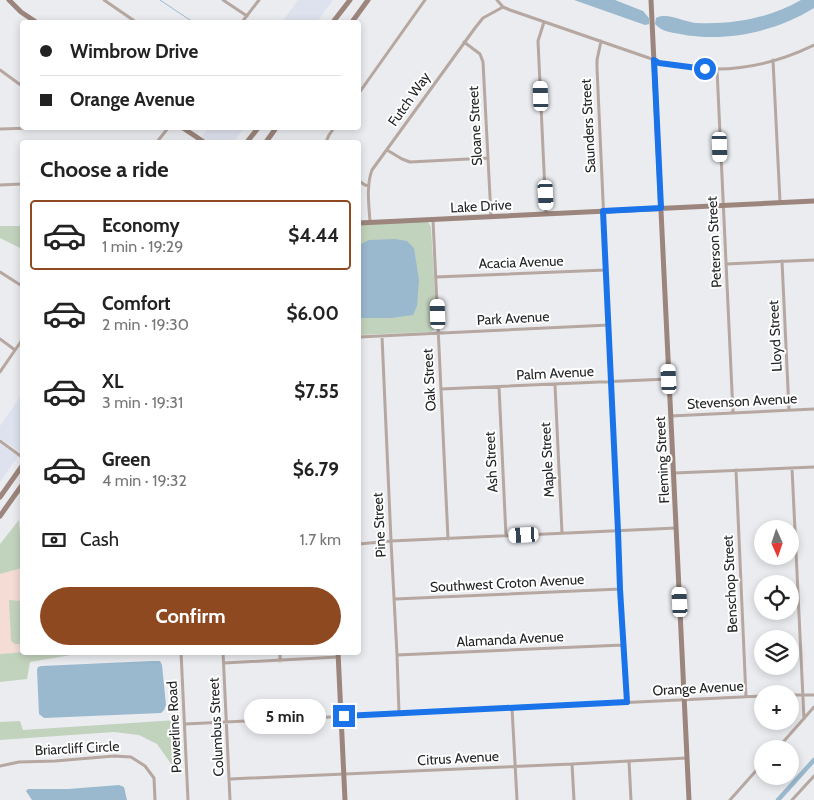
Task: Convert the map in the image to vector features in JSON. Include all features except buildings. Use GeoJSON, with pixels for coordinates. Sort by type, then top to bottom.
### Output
{"type":"FeatureCollection","features":[{"type":"Feature","properties":{"kind":"street"},"geometry":{"type":"LineString","coordinates":[[9,0],[21,12],[33,20]]}},
{"type":"Feature","properties":{"kind":"street"},"geometry":{"type":"LineString","coordinates":[[104,0],[133,20]]}},
{"type":"Feature","properties":{"kind":"street"},"geometry":{"type":"LineString","coordinates":[[223,0],[247,16]]}},
{"type":"Feature","properties":{"kind":"street"},"geometry":{"type":"LineString","coordinates":[[244,20],[258,0]]}},
{"type":"Feature","properties":{"kind":"street"},"geometry":{"type":"LineString","coordinates":[[335,20],[350,0]]}},
{"type":"Feature","properties":{"kind":"street"},"geometry":{"type":"LineString","coordinates":[[353,20],[368,0]]}},
{"type":"Feature","properties":{"kind":"street"},"geometry":{"type":"LineString","coordinates":[[361,90],[425,0]]}},
{"type":"Feature","properties":{"kind":"street"},"geometry":{"type":"LineString","coordinates":[[497,0],[502,7],[659,63],[694,68],[717,70],[746,66],[773,60],[814,45]]}},
{"type":"Feature","properties":{"kind":"street","name":"Fleming Street"},"geometry":{"type":"LineString","coordinates":[[651,0],[689,800]]}},
{"type":"Feature","properties":{"kind":"street","name":"Futch Way"},"geometry":{"type":"LineString","coordinates":[[370,222],[368,186],[372,170],[483,18],[502,7]]}},
{"type":"Feature","properties":{"kind":"street"},"geometry":{"type":"LineString","coordinates":[[544,22],[538,41],[546,214]]}},
{"type":"Feature","properties":{"kind":"street","name":"Sloane Street"},"geometry":{"type":"LineString","coordinates":[[464,42],[480,54],[483,62],[491,216]]}},
{"type":"Feature","properties":{"kind":"street","name":"Saunders Street"},"geometry":{"type":"LineString","coordinates":[[601,42],[597,68],[620,589],[627,702]]}},
{"type":"Feature","properties":{"kind":"street"},"geometry":{"type":"LineString","coordinates":[[773,60],[780,202]]}},
{"type":"Feature","properties":{"kind":"street"},"geometry":{"type":"LineString","coordinates":[[0,70],[20,85]]}},
{"type":"Feature","properties":{"kind":"street","name":"Peterson Street"},"geometry":{"type":"LineString","coordinates":[[717,70],[733,413]]}},
{"type":"Feature","properties":{"kind":"street"},"geometry":{"type":"LineString","coordinates":[[0,129],[20,128]]}},
{"type":"Feature","properties":{"kind":"street"},"geometry":{"type":"LineString","coordinates":[[159,140],[166,130]]}},
{"type":"Feature","properties":{"kind":"street"},"geometry":{"type":"LineString","coordinates":[[186,130],[201,140]]}},
{"type":"Feature","properties":{"kind":"street"},"geometry":{"type":"LineString","coordinates":[[249,140],[256,130]]}},
{"type":"Feature","properties":{"kind":"street"},"geometry":{"type":"LineString","coordinates":[[387,150],[410,162],[488,158]]}},
{"type":"Feature","properties":{"kind":"street"},"geometry":{"type":"LineString","coordinates":[[361,183],[368,186]]}},
{"type":"Feature","properties":{"kind":"street"},"geometry":{"type":"LineString","coordinates":[[0,185],[20,184]]}},
{"type":"Feature","properties":{"kind":"street","name":"Lake Drive"},"geometry":{"type":"LineString","coordinates":[[361,223],[814,201]]}},
{"type":"Feature","properties":{"kind":"street","name":"Oak Street"},"geometry":{"type":"LineString","coordinates":[[433,219],[448,539]]}},
{"type":"Feature","properties":{"kind":"street"},"geometry":{"type":"LineString","coordinates":[[726,264],[814,260]]}},
{"type":"Feature","properties":{"kind":"street","name":"Lloyd Street"},"geometry":{"type":"LineString","coordinates":[[782,261],[789,410]]}},
{"type":"Feature","properties":{"kind":"street","name":"Acacia Avenue"},"geometry":{"type":"LineString","coordinates":[[436,277],[606,270]]}},
{"type":"Feature","properties":{"kind":"street"},"geometry":{"type":"LineString","coordinates":[[0,272],[20,285]]}},
{"type":"Feature","properties":{"kind":"street","name":"Park Avenue"},"geometry":{"type":"LineString","coordinates":[[361,337],[609,325]]}},
{"type":"Feature","properties":{"kind":"street","name":"Pine Street"},"geometry":{"type":"LineString","coordinates":[[382,336],[398,655],[399,713]]}},
{"type":"Feature","properties":{"kind":"street"},"geometry":{"type":"LineString","coordinates":[[0,339],[15,350]]}},
{"type":"Feature","properties":{"kind":"street"},"geometry":{"type":"LineString","coordinates":[[0,372],[20,343]]}},
{"type":"Feature","properties":{"kind":"street","name":"Palm Avenue"},"geometry":{"type":"LineString","coordinates":[[441,389],[669,379]]}},
{"type":"Feature","properties":{"kind":"street","name":"Maple Street"},"geometry":{"type":"LineString","coordinates":[[555,385],[562,533]]}},
{"type":"Feature","properties":{"kind":"street","name":"Ash Street"},"geometry":{"type":"LineString","coordinates":[[499,387],[506,536]]}},
{"type":"Feature","properties":{"kind":"street","name":"Stevenson Avenue"},"geometry":{"type":"LineString","coordinates":[[671,416],[814,409]]}},
{"type":"Feature","properties":{"kind":"street"},"geometry":{"type":"LineString","coordinates":[[0,441],[20,456]]}},
{"type":"Feature","properties":{"kind":"street"},"geometry":{"type":"LineString","coordinates":[[674,472],[814,467]]}},
{"type":"Feature","properties":{"kind":"street"},"geometry":{"type":"LineString","coordinates":[[792,468],[804,719]]}},
{"type":"Feature","properties":{"kind":"street"},"geometry":{"type":"LineString","coordinates":[[0,497],[20,469]]}},
{"type":"Feature","properties":{"kind":"street","name":"Benschop Street"},"geometry":{"type":"LineString","coordinates":[[736,470],[746,697]]}},
{"type":"Feature","properties":{"kind":"street"},"geometry":{"type":"LineString","coordinates":[[0,516],[20,488]]}},
{"type":"Feature","properties":{"kind":"street"},"geometry":{"type":"LineString","coordinates":[[361,544],[676,528]]}},
{"type":"Feature","properties":{"kind":"street","name":"Southwest Croton Avenue"},"geometry":{"type":"LineString","coordinates":[[395,599],[620,589]]}},
{"type":"Feature","properties":{"kind":"street","name":"Alamanda Avenue"},"geometry":{"type":"LineString","coordinates":[[398,655],[623,645]]}},
{"type":"Feature","properties":{"kind":"street","name":"Powerline Road"},"geometry":{"type":"LineString","coordinates":[[181,655],[188,800]]}},
{"type":"Feature","properties":{"kind":"street","name":"Columbus Street"},"geometry":{"type":"LineString","coordinates":[[223,655],[228,722],[230,800]]}},
{"type":"Feature","properties":{"kind":"street"},"geometry":{"type":"LineString","coordinates":[[280,655],[280,660]]}},
{"type":"Feature","properties":{"kind":"street"},"geometry":{"type":"LineString","coordinates":[[224,663],[338,655],[345,800]]}},
{"type":"Feature","properties":{"kind":"street"},"geometry":{"type":"LineString","coordinates":[[799,694],[814,695]]}},
{"type":"Feature","properties":{"kind":"street","name":"Orange Avenue"},"geometry":{"type":"LineString","coordinates":[[185,724],[754,696]]}},
{"type":"Feature","properties":{"kind":"street"},"geometry":{"type":"LineString","coordinates":[[785,740],[814,707]]}},
{"type":"Feature","properties":{"kind":"street"},"geometry":{"type":"LineString","coordinates":[[512,708],[517,800]]}},
{"type":"Feature","properties":{"kind":"street","name":"Briarcliff Circle"},"geometry":{"type":"LineString","coordinates":[[0,766],[19,762],[114,756],[131,757],[145,766],[154,778],[155,800]]}},
{"type":"Feature","properties":{"kind":"street","name":"Citrus Avenue"},"geometry":{"type":"LineString","coordinates":[[230,780],[687,758]]}},
{"type":"Feature","properties":{"kind":"street"},"geometry":{"type":"LineString","coordinates":[[628,761],[631,800]]}},
{"type":"Feature","properties":{"kind":"street"},"geometry":{"type":"LineString","coordinates":[[572,764],[574,800]]}},
{"type":"Feature","properties":{"kind":"street"},"geometry":{"type":"LineString","coordinates":[[730,800],[754,773]]}},
{"type":"Feature","properties":{"kind":"street"},"geometry":{"type":"LineString","coordinates":[[792,800],[814,776]]}},
{"type":"Feature","properties":{"kind":"shaded area"},"geometry":{"type":"Polygon","coordinates":[[[298,0],[333,0],[318,20],[283,20],[298,0]]]}},
{"type":"Feature","properties":{"kind":"shaded area"},"geometry":{"type":"Polygon","coordinates":[[[207,130],[243,130],[235,140],[207,140],[202,137],[207,130]]]}},
{"type":"Feature","properties":{"kind":"shaded area"},"geometry":{"type":"Polygon","coordinates":[[[20,397],[20,452],[0,438],[0,426],[20,397]]]}},
{"type":"Feature","properties":{"kind":"shaded area"},"geometry":{"type":"Polygon","coordinates":[[[0,443],[18,456],[0,482],[0,443]]]}},
{"type":"Feature","properties":{"kind":"shaded area"},"geometry":{"type":"Polygon","coordinates":[[[20,569],[20,653],[0,654],[0,574],[20,569]]]}},
{"type":"Feature","properties":{"kind":"green space"},"geometry":{"type":"Polygon","coordinates":[[[426,221],[429,223],[431,227],[437,326],[431,332],[361,335],[361,224],[426,221]]]}},
{"type":"Feature","properties":{"kind":"green space"},"geometry":{"type":"Polygon","coordinates":[[[0,226],[20,226],[20,248],[0,238],[0,226]]]}},
{"type":"Feature","properties":{"kind":"green space"},"geometry":{"type":"Polygon","coordinates":[[[19,520],[20,569],[0,574],[0,544],[19,520]]]}},
{"type":"Feature","properties":{"kind":"green space"},"geometry":{"type":"Polygon","coordinates":[[[9,600],[20,601],[20,644],[15,644],[11,641],[9,600]]]}},
{"type":"Feature","properties":{"kind":"green space"},"geometry":{"type":"Polygon","coordinates":[[[20,652],[20,655],[71,655],[30,662],[27,679],[0,682],[0,654],[20,652]]]}},
{"type":"Feature","properties":{"kind":"green space"},"geometry":{"type":"Polygon","coordinates":[[[177,720],[179,775],[157,744],[139,735],[114,732],[0,740],[0,722],[20,721],[23,730],[177,720]]]}},
{"type":"Feature","properties":{"kind":"water"},"geometry":{"type":"Polygon","coordinates":[[[574,0],[615,0],[643,11],[649,18],[649,24],[645,25],[574,0]]]}},
{"type":"Feature","properties":{"kind":"water"},"geometry":{"type":"Polygon","coordinates":[[[801,0],[814,0],[814,8],[766,29],[732,36],[714,37],[680,34],[661,29],[655,24],[656,18],[660,16],[696,23],[723,23],[750,19],[764,16],[801,0]]]}},
{"type":"Feature","properties":{"kind":"water"},"geometry":{"type":"Polygon","coordinates":[[[395,239],[407,241],[414,248],[419,280],[417,306],[413,315],[391,318],[361,318],[361,244],[369,240],[395,239]]]}},
{"type":"Feature","properties":{"kind":"water"},"geometry":{"type":"Polygon","coordinates":[[[160,661],[166,705],[161,713],[44,718],[39,714],[38,667],[160,661]]]}},
{"type":"Feature","properties":{"kind":"water"},"geometry":{"type":"Polygon","coordinates":[[[119,785],[124,787],[127,800],[32,800],[26,791],[28,789],[68,789],[119,785]]]}},
{"type":"Feature","properties":{"kind":"waterway"},"geometry":{"type":"LineString","coordinates":[[160,0],[190,20]]}},
{"type":"Feature","properties":{"kind":"waterway"},"geometry":{"type":"LineString","coordinates":[[778,800],[814,760]]}},
{"type":"Feature","properties":{"kind":"route"},"geometry":{"type":"LineString","coordinates":[[344,716],[627,702],[603,211],[661,208],[654,60],[659,63],[705,69]]}}]}
